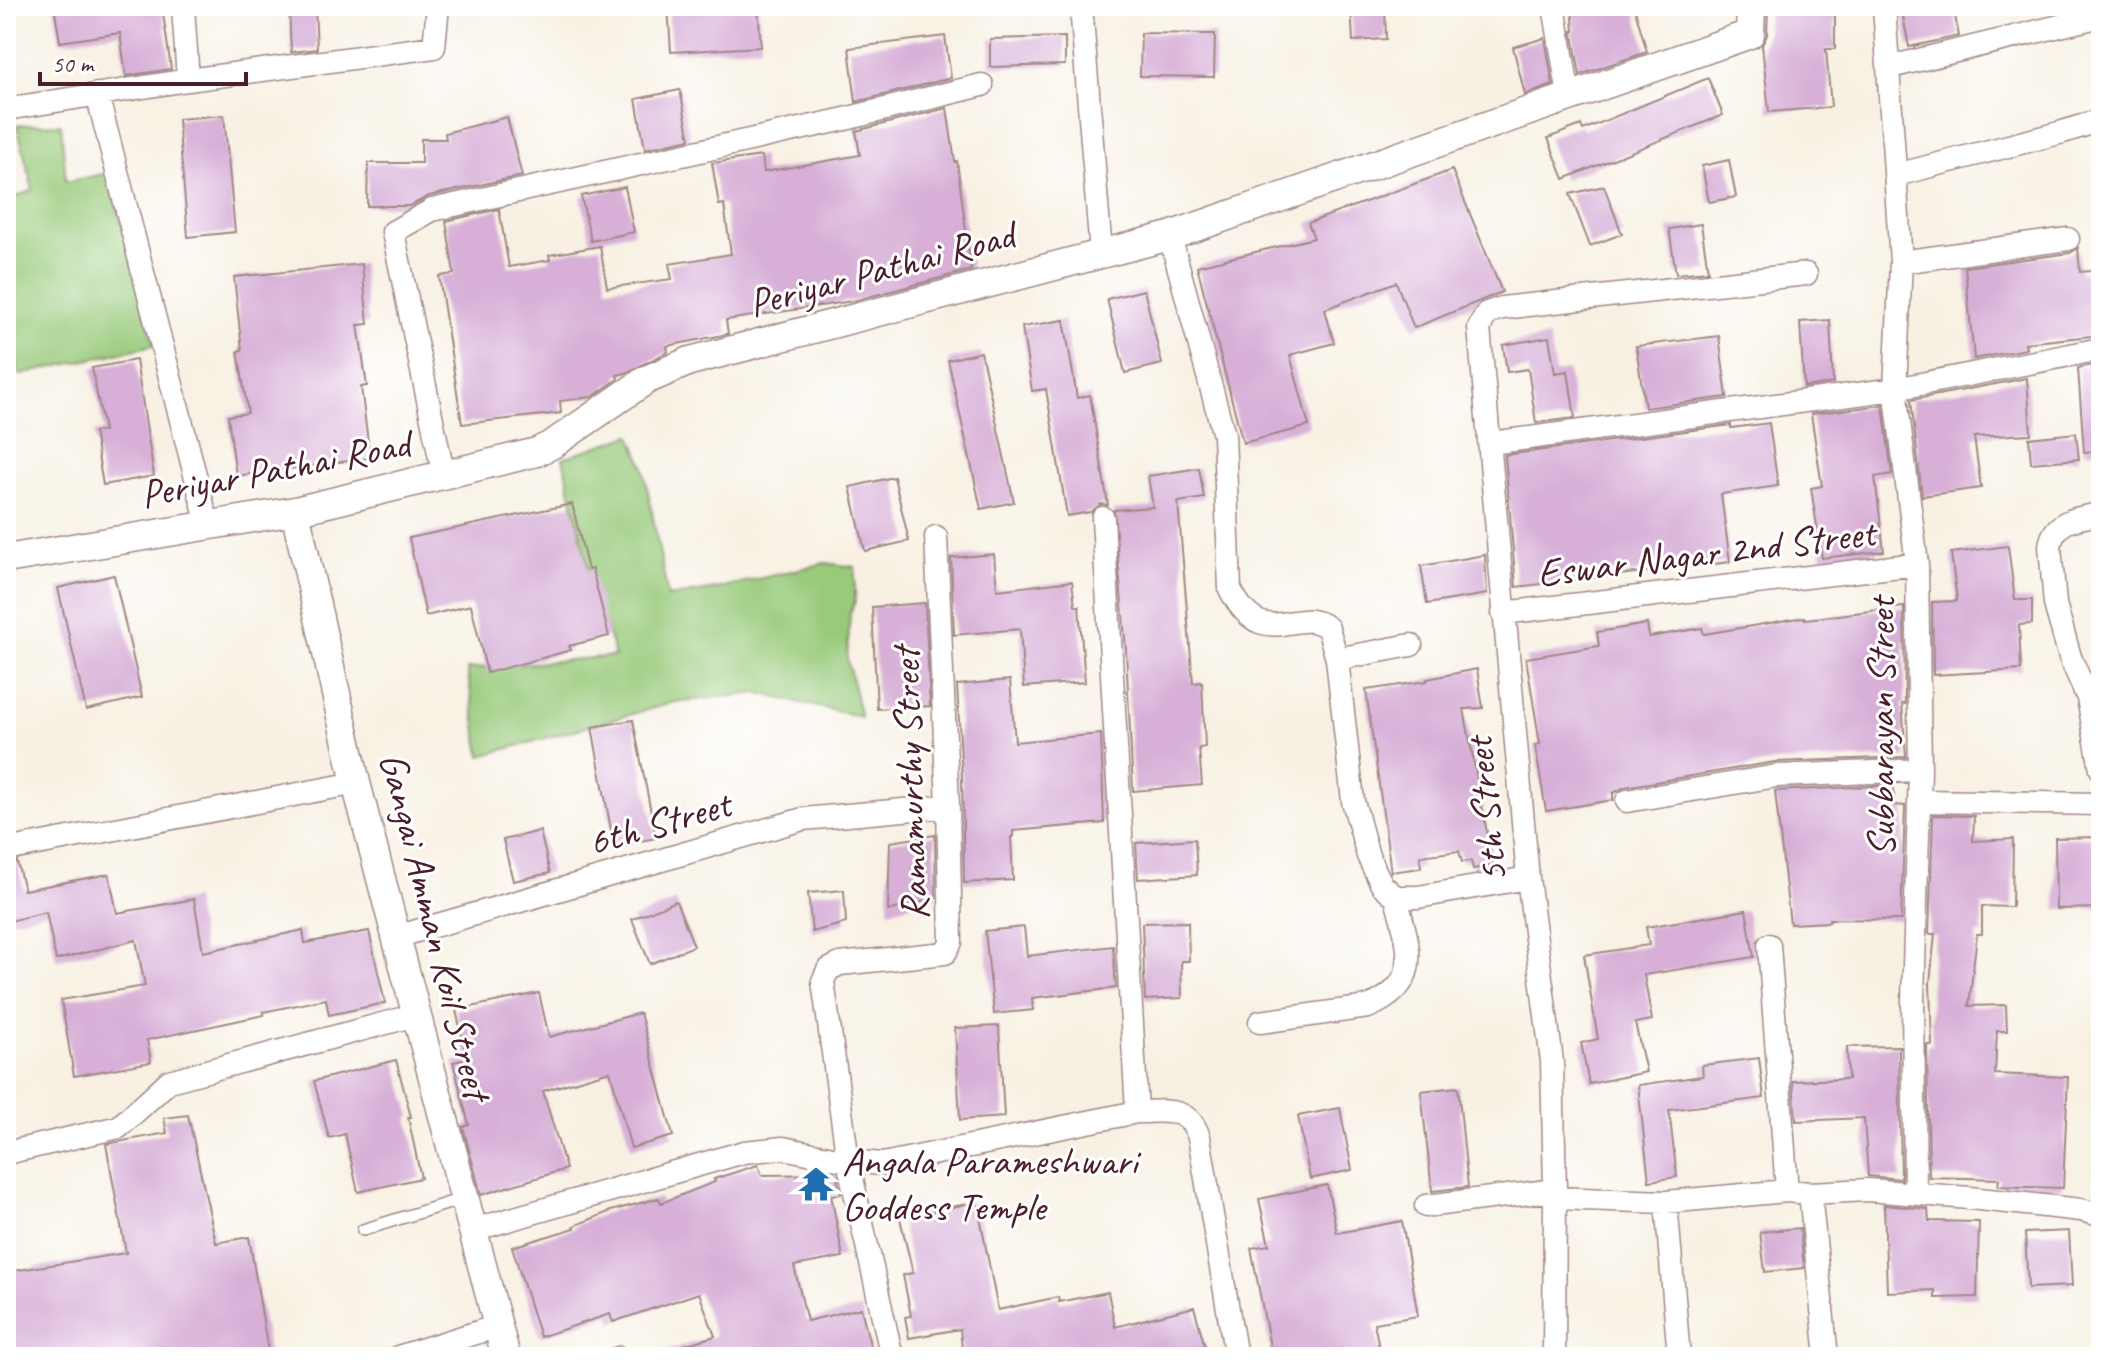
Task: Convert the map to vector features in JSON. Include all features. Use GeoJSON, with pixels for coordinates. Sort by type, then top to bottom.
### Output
{"type":"FeatureCollection","features":[{"type":"Feature","properties":{"kind":"street"},"geometry":{"type":"LineString","coordinates":[[183,6],[188,80]]}},
{"type":"Feature","properties":{"kind":"street"},"geometry":{"type":"LineString","coordinates":[[6,109],[188,80],[434,47],[438,6]]}},
{"type":"Feature","properties":{"kind":"street"},"geometry":{"type":"LineString","coordinates":[[1081,6],[1101,253]]}},
{"type":"Feature","properties":{"kind":"street"},"geometry":{"type":"LineString","coordinates":[[1554,6],[1569,96]]}},
{"type":"Feature","properties":{"kind":"street","name":"Periyar Pathai Road"},"geometry":{"type":"LineString","coordinates":[[6,559],[295,511],[537,452],[646,380],[690,361],[1170,236],[1750,34],[1751,6]]}},
{"type":"Feature","properties":{"kind":"street","name":"Subbarayan Street"},"geometry":{"type":"LineString","coordinates":[[1884,6],[1901,262],[1895,389],[1917,564],[1920,770],[1913,999],[1915,1193]]}},
{"type":"Feature","properties":{"kind":"street"},"geometry":{"type":"LineString","coordinates":[[1890,67],[2101,16]]}},
{"type":"Feature","properties":{"kind":"street"},"geometry":{"type":"LineString","coordinates":[[444,477],[393,232],[432,210],[845,119],[982,85]]}},
{"type":"Feature","properties":{"kind":"street"},"geometry":{"type":"LineString","coordinates":[[97,94],[208,525]]}},
{"type":"Feature","properties":{"kind":"street"},"geometry":{"type":"LineString","coordinates":[[1896,175],[2101,120]]}},
{"type":"Feature","properties":{"kind":"street"},"geometry":{"type":"LineString","coordinates":[[1170,236],[1224,435],[1230,589],[1238,606],[1261,623],[1278,625],[1311,621],[1328,628],[1337,659],[1353,801],[1368,856],[1382,885],[1396,897],[1409,949],[1410,968],[1399,987],[1379,1003],[1260,1022]]}},
{"type":"Feature","properties":{"kind":"street"},"geometry":{"type":"LineString","coordinates":[[1901,262],[2068,239]]}},
{"type":"Feature","properties":{"kind":"street","name":"5th Street"},"geometry":{"type":"LineString","coordinates":[[1554,1357],[1552,1062],[1528,878],[1479,328],[1487,313],[1502,308],[1806,274]]}},
{"type":"Feature","properties":{"kind":"street"},"geometry":{"type":"LineString","coordinates":[[1491,443],[1895,389],[2101,349]]}},
{"type":"Feature","properties":{"kind":"street","name":"Gangai Amman Koil Street"},"geometry":{"type":"LineString","coordinates":[[295,511],[356,783],[506,1357]]}},
{"type":"Feature","properties":{"kind":"street"},"geometry":{"type":"LineString","coordinates":[[2101,514],[2070,519],[2057,529],[2050,546],[2055,604],[2070,657],[2094,697],[2101,769]]}},
{"type":"Feature","properties":{"kind":"street"},"geometry":{"type":"LineString","coordinates":[[1103,518],[1137,1112]]}},
{"type":"Feature","properties":{"kind":"street","name":"Ramamurthy Street"},"geometry":{"type":"LineString","coordinates":[[848,1161],[823,981],[828,970],[840,964],[945,953],[951,942],[936,537]]}},
{"type":"Feature","properties":{"kind":"street","name":"Eswar Nagar 2nd Street"},"geometry":{"type":"LineString","coordinates":[[1503,613],[1917,564]]}},
{"type":"Feature","properties":{"kind":"street"},"geometry":{"type":"LineString","coordinates":[[1337,659],[1411,645]]}},
{"type":"Feature","properties":{"kind":"street"},"geometry":{"type":"LineString","coordinates":[[1627,801],[1777,776],[1920,770]]}},
{"type":"Feature","properties":{"kind":"street"},"geometry":{"type":"LineString","coordinates":[[6,850],[356,783]]}},
{"type":"Feature","properties":{"kind":"street"},"geometry":{"type":"LineString","coordinates":[[1919,801],[2101,804]]}},
{"type":"Feature","properties":{"kind":"street","name":"6th Street"},"geometry":{"type":"LineString","coordinates":[[396,937],[803,819],[948,806]]}},
{"type":"Feature","properties":{"kind":"street"},"geometry":{"type":"LineString","coordinates":[[1396,897],[1418,897],[1528,878]]}},
{"type":"Feature","properties":{"kind":"street"},"geometry":{"type":"LineString","coordinates":[[1769,945],[1787,1191]]}},
{"type":"Feature","properties":{"kind":"street"},"geometry":{"type":"LineString","coordinates":[[6,1153],[119,1127],[169,1081],[416,1015]]}},
{"type":"Feature","properties":{"kind":"street"},"geometry":{"type":"LineString","coordinates":[[473,1230],[744,1152],[783,1148],[848,1161],[883,1164],[1137,1112],[1178,1112],[1191,1122],[1199,1137],[1236,1357]]}},
{"type":"Feature","properties":{"kind":"street"},"geometry":{"type":"LineString","coordinates":[[848,1161],[892,1357]]}},
{"type":"Feature","properties":{"kind":"street"},"geometry":{"type":"LineString","coordinates":[[1426,1206],[1554,1194],[1666,1202],[1787,1191],[1868,1190],[2081,1210],[2101,1215]]}},
{"type":"Feature","properties":{"kind":"street"},"geometry":{"type":"LineString","coordinates":[[1810,1193],[1827,1357]]}},
{"type":"Feature","properties":{"kind":"street"},"geometry":{"type":"LineString","coordinates":[[1666,1202],[1679,1357]]}},
{"type":"Feature","properties":{"kind":"street"},"geometry":{"type":"LineString","coordinates":[[398,1357],[498,1326]]}},
{"type":"Feature","properties":{"kind":"lane"},"geometry":{"type":"LineString","coordinates":[[363,1230],[463,1198]]}},
{"type":"Feature","properties":{"kind":"lane"},"geometry":{"type":"LineString","coordinates":[[603,1357],[620,1352]]}},
{"type":"Feature","properties":{"kind":"green space"},"geometry":{"type":"Polygon","coordinates":[[[61,124],[66,182],[108,173],[154,345],[19,375],[6,298],[6,201],[33,190],[17,125],[61,124]]]}},
{"type":"Feature","properties":{"kind":"green space"},"geometry":{"type":"Polygon","coordinates":[[[631,435],[643,465],[668,597],[825,563],[855,567],[855,601],[850,613],[847,659],[861,717],[758,693],[675,702],[481,756],[467,669],[615,656],[588,567],[563,458],[631,435]]]}},
{"type":"Feature","properties":{"kind":"building"},"geometry":{"type":"Polygon","coordinates":[[[54,6],[162,6],[171,69],[126,76],[120,33],[60,42],[54,6]]]}},
{"type":"Feature","properties":{"kind":"building"},"geometry":{"type":"Polygon","coordinates":[[[289,6],[315,6],[317,49],[291,52],[289,6]]]}},
{"type":"Feature","properties":{"kind":"building"},"geometry":{"type":"Polygon","coordinates":[[[668,6],[758,6],[761,47],[671,52],[668,6]]]}},
{"type":"Feature","properties":{"kind":"building"},"geometry":{"type":"Polygon","coordinates":[[[1351,6],[1385,6],[1386,39],[1353,41],[1351,6]]]}},
{"type":"Feature","properties":{"kind":"building"},"geometry":{"type":"Polygon","coordinates":[[[1572,6],[1634,6],[1647,52],[1580,75],[1572,31],[1572,6]]]}},
{"type":"Feature","properties":{"kind":"building"},"geometry":{"type":"Polygon","coordinates":[[[1768,6],[1835,6],[1835,49],[1826,49],[1831,107],[1769,112],[1762,45],[1767,35],[1768,6]]]}},
{"type":"Feature","properties":{"kind":"building"},"geometry":{"type":"Polygon","coordinates":[[[1901,6],[1953,6],[1959,36],[1909,47],[1901,6]]]}},
{"type":"Feature","properties":{"kind":"building"},"geometry":{"type":"Polygon","coordinates":[[[1141,33],[1215,34],[1214,77],[1140,76],[1141,33]]]}},
{"type":"Feature","properties":{"kind":"building"},"geometry":{"type":"Polygon","coordinates":[[[945,36],[951,78],[856,102],[849,48],[945,36]]]}},
{"type":"Feature","properties":{"kind":"building"},"geometry":{"type":"Polygon","coordinates":[[[1065,37],[1065,65],[990,67],[990,39],[1065,37]]]}},
{"type":"Feature","properties":{"kind":"building"},"geometry":{"type":"Polygon","coordinates":[[[1545,38],[1553,85],[1525,95],[1513,47],[1545,38]]]}},
{"type":"Feature","properties":{"kind":"building"},"geometry":{"type":"Polygon","coordinates":[[[1708,78],[1723,115],[1564,179],[1548,138],[1581,125],[1583,130],[1708,78]]]}},
{"type":"Feature","properties":{"kind":"building"},"geometry":{"type":"Polygon","coordinates":[[[680,90],[690,139],[645,149],[636,99],[680,90]]]}},
{"type":"Feature","properties":{"kind":"building"},"geometry":{"type":"Polygon","coordinates":[[[947,108],[971,270],[853,301],[726,320],[728,334],[667,346],[668,352],[617,375],[618,379],[592,397],[560,401],[561,413],[462,424],[439,276],[454,274],[446,221],[499,209],[509,267],[550,260],[549,255],[600,246],[607,288],[672,279],[669,264],[731,254],[724,204],[719,205],[712,163],[762,156],[764,172],[860,155],[856,131],[947,108]]]}},
{"type":"Feature","properties":{"kind":"building"},"geometry":{"type":"Polygon","coordinates":[[[224,115],[235,232],[188,237],[178,119],[224,115]]]}},
{"type":"Feature","properties":{"kind":"building"},"geometry":{"type":"Polygon","coordinates":[[[507,117],[522,176],[429,196],[410,206],[367,206],[368,163],[421,163],[421,139],[446,139],[445,133],[507,117]]]}},
{"type":"Feature","properties":{"kind":"building"},"geometry":{"type":"Polygon","coordinates":[[[1729,160],[1736,197],[1709,202],[1702,166],[1729,160]]]}},
{"type":"Feature","properties":{"kind":"building"},"geometry":{"type":"Polygon","coordinates":[[[1452,170],[1502,292],[1414,328],[1396,282],[1325,309],[1334,343],[1290,355],[1309,426],[1243,443],[1197,266],[1314,238],[1308,223],[1452,170]]]}},
{"type":"Feature","properties":{"kind":"building"},"geometry":{"type":"Polygon","coordinates":[[[1604,186],[1622,234],[1590,246],[1570,194],[1604,186]]]}},
{"type":"Feature","properties":{"kind":"building"},"geometry":{"type":"Polygon","coordinates":[[[625,187],[634,232],[591,241],[581,196],[625,187]]]}},
{"type":"Feature","properties":{"kind":"building"},"geometry":{"type":"Polygon","coordinates":[[[1701,224],[1708,271],[1676,274],[1669,229],[1701,224]]]}},
{"type":"Feature","properties":{"kind":"building"},"geometry":{"type":"Polygon","coordinates":[[[2078,248],[2080,272],[2101,270],[2101,335],[2025,343],[2026,349],[1974,359],[1965,267],[2070,253],[2078,248]]]}},
{"type":"Feature","properties":{"kind":"building"},"geometry":{"type":"Polygon","coordinates":[[[362,264],[368,324],[358,325],[367,386],[361,387],[370,458],[236,476],[228,416],[248,413],[238,351],[242,350],[234,277],[362,264]]]}},
{"type":"Feature","properties":{"kind":"building"},"geometry":{"type":"Polygon","coordinates":[[[1144,290],[1162,364],[1125,373],[1107,299],[1144,290]]]}},
{"type":"Feature","properties":{"kind":"building"},"geometry":{"type":"Polygon","coordinates":[[[1064,320],[1077,398],[1090,395],[1108,505],[1101,504],[1091,512],[1067,516],[1046,389],[1032,391],[1022,327],[1064,320]]]}},
{"type":"Feature","properties":{"kind":"building"},"geometry":{"type":"Polygon","coordinates":[[[1830,320],[1833,383],[1804,387],[1800,322],[1830,320]]]}},
{"type":"Feature","properties":{"kind":"building"},"geometry":{"type":"Polygon","coordinates":[[[1719,336],[1727,397],[1645,408],[1636,346],[1719,336]]]}},
{"type":"Feature","properties":{"kind":"building"},"geometry":{"type":"Polygon","coordinates":[[[1549,337],[1555,373],[1568,371],[1575,418],[1536,423],[1528,369],[1507,372],[1503,345],[1549,337]]]}},
{"type":"Feature","properties":{"kind":"building"},"geometry":{"type":"Polygon","coordinates":[[[981,352],[1014,502],[981,509],[948,360],[981,352]]]}},
{"type":"Feature","properties":{"kind":"building"},"geometry":{"type":"Polygon","coordinates":[[[136,360],[154,476],[103,485],[94,432],[104,431],[92,368],[136,360]]]}},
{"type":"Feature","properties":{"kind":"building"},"geometry":{"type":"Polygon","coordinates":[[[2101,363],[2101,451],[2084,452],[2078,368],[2101,363]]]}},
{"type":"Feature","properties":{"kind":"building"},"geometry":{"type":"Polygon","coordinates":[[[2027,378],[2031,434],[1974,437],[1981,488],[1922,496],[1911,400],[2027,378]]]}},
{"type":"Feature","properties":{"kind":"building"},"geometry":{"type":"Polygon","coordinates":[[[1883,405],[1892,474],[1875,477],[1884,551],[1822,558],[1811,488],[1822,486],[1811,414],[1883,405]]]}},
{"type":"Feature","properties":{"kind":"building"},"geometry":{"type":"Polygon","coordinates":[[[1769,423],[1778,486],[1721,494],[1730,562],[1516,587],[1505,455],[1731,425],[1731,428],[1769,423]]]}},
{"type":"Feature","properties":{"kind":"building"},"geometry":{"type":"Polygon","coordinates":[[[2076,433],[2079,459],[2031,463],[2029,438],[2076,433]]]}},
{"type":"Feature","properties":{"kind":"building"},"geometry":{"type":"Polygon","coordinates":[[[1199,468],[1204,498],[1178,502],[1193,683],[1202,682],[1205,747],[1199,748],[1202,785],[1133,791],[1126,651],[1114,510],[1153,507],[1148,476],[1199,468]]]}},
{"type":"Feature","properties":{"kind":"building"},"geometry":{"type":"Polygon","coordinates":[[[894,477],[909,541],[865,551],[850,487],[894,477]]]}},
{"type":"Feature","properties":{"kind":"building"},"geometry":{"type":"Polygon","coordinates":[[[572,504],[588,570],[592,569],[609,636],[487,673],[471,605],[426,616],[409,538],[572,504]]]}},
{"type":"Feature","properties":{"kind":"building"},"geometry":{"type":"Polygon","coordinates":[[[2008,546],[2015,600],[2032,600],[2032,624],[2019,625],[2021,670],[1933,675],[1932,602],[1957,601],[1951,553],[2008,546]]]}},
{"type":"Feature","properties":{"kind":"building"},"geometry":{"type":"Polygon","coordinates":[[[994,554],[997,590],[1072,581],[1075,606],[1079,606],[1085,682],[1024,687],[1020,629],[954,635],[951,558],[994,554]]]}},
{"type":"Feature","properties":{"kind":"building"},"geometry":{"type":"Polygon","coordinates":[[[1485,555],[1487,594],[1427,604],[1421,566],[1485,555]]]}},
{"type":"Feature","properties":{"kind":"building"},"geometry":{"type":"Polygon","coordinates":[[[114,575],[142,697],[86,710],[58,588],[114,575]]]}},
{"type":"Feature","properties":{"kind":"building"},"geometry":{"type":"Polygon","coordinates":[[[925,603],[930,706],[877,709],[872,607],[925,603]]]}},
{"type":"Feature","properties":{"kind":"building"},"geometry":{"type":"Polygon","coordinates":[[[1904,607],[1905,704],[1902,704],[1906,757],[1775,762],[1625,787],[1613,793],[1613,800],[1546,811],[1535,745],[1540,744],[1526,658],[1599,646],[1597,632],[1647,624],[1649,637],[1702,628],[1704,634],[1805,617],[1904,607]]]}},
{"type":"Feature","properties":{"kind":"building"},"geometry":{"type":"Polygon","coordinates":[[[1477,669],[1483,708],[1464,709],[1493,865],[1473,869],[1471,861],[1462,862],[1459,851],[1420,856],[1421,868],[1391,872],[1366,690],[1427,681],[1477,669]]]}},
{"type":"Feature","properties":{"kind":"building"},"geometry":{"type":"Polygon","coordinates":[[[1010,680],[1015,742],[1101,734],[1104,823],[1013,831],[1013,880],[964,883],[957,685],[1010,680]]]}},
{"type":"Feature","properties":{"kind":"building"},"geometry":{"type":"Polygon","coordinates":[[[633,720],[656,838],[614,846],[592,727],[633,720]]]}},
{"type":"Feature","properties":{"kind":"building"},"geometry":{"type":"Polygon","coordinates":[[[1894,785],[1894,805],[1905,806],[1901,920],[1829,919],[1829,922],[1790,924],[1775,791],[1894,785]]]}},
{"type":"Feature","properties":{"kind":"building"},"geometry":{"type":"Polygon","coordinates":[[[1933,815],[1974,816],[1973,841],[2013,839],[2012,907],[1982,906],[1982,934],[1977,934],[1969,1006],[2006,1005],[2007,1031],[1997,1031],[1995,1074],[2068,1077],[2063,1188],[1998,1186],[1999,1179],[1929,1177],[1927,1045],[1932,1045],[1930,983],[1935,934],[1929,934],[1933,815]]]}},
{"type":"Feature","properties":{"kind":"building"},"geometry":{"type":"Polygon","coordinates":[[[540,831],[550,873],[513,881],[503,840],[540,831]]]}},
{"type":"Feature","properties":{"kind":"building"},"geometry":{"type":"Polygon","coordinates":[[[935,835],[936,898],[888,911],[890,842],[935,835]]]}},
{"type":"Feature","properties":{"kind":"building"},"geometry":{"type":"Polygon","coordinates":[[[2101,837],[2101,908],[2056,909],[2055,838],[2101,837]]]}},
{"type":"Feature","properties":{"kind":"building"},"geometry":{"type":"Polygon","coordinates":[[[1195,839],[1197,875],[1138,879],[1136,843],[1195,839]]]}},
{"type":"Feature","properties":{"kind":"building"},"geometry":{"type":"Polygon","coordinates":[[[17,862],[24,890],[109,874],[117,913],[194,899],[203,952],[303,930],[305,943],[369,931],[385,1003],[329,1015],[326,999],[263,1012],[264,1015],[147,1040],[151,1062],[74,1076],[61,1000],[145,986],[136,940],[56,960],[46,912],[6,922],[6,864],[17,862]]]}},
{"type":"Feature","properties":{"kind":"building"},"geometry":{"type":"Polygon","coordinates":[[[844,890],[846,923],[812,932],[808,893],[844,890]]]}},
{"type":"Feature","properties":{"kind":"building"},"geometry":{"type":"Polygon","coordinates":[[[676,901],[694,946],[650,964],[632,919],[676,901]]]}},
{"type":"Feature","properties":{"kind":"building"},"geometry":{"type":"Polygon","coordinates":[[[1746,910],[1754,957],[1644,975],[1652,1020],[1635,1023],[1646,1072],[1589,1084],[1581,1043],[1598,1039],[1584,955],[1649,945],[1646,927],[1746,910]]]}},
{"type":"Feature","properties":{"kind":"building"},"geometry":{"type":"Polygon","coordinates":[[[1188,922],[1189,961],[1181,961],[1182,998],[1145,1000],[1142,923],[1188,922]]]}},
{"type":"Feature","properties":{"kind":"building"},"geometry":{"type":"Polygon","coordinates":[[[1024,927],[1027,956],[1113,946],[1116,988],[1032,998],[1033,1010],[994,1014],[985,931],[1024,927]]]}},
{"type":"Feature","properties":{"kind":"building"},"geometry":{"type":"Polygon","coordinates":[[[539,993],[549,1037],[640,1013],[673,1136],[631,1148],[610,1071],[543,1091],[566,1169],[481,1195],[463,1127],[469,1125],[453,1062],[467,1059],[456,1010],[539,993]]]}},
{"type":"Feature","properties":{"kind":"building"},"geometry":{"type":"Polygon","coordinates":[[[999,1026],[1004,1117],[960,1120],[955,1028],[999,1026]]]}},
{"type":"Feature","properties":{"kind":"building"},"geometry":{"type":"Polygon","coordinates":[[[1899,1046],[1901,1179],[1868,1176],[1864,1118],[1796,1121],[1793,1081],[1848,1079],[1847,1047],[1899,1046]]]}},
{"type":"Feature","properties":{"kind":"building"},"geometry":{"type":"Polygon","coordinates":[[[1759,1058],[1764,1098],[1669,1110],[1677,1177],[1649,1181],[1638,1085],[1703,1076],[1702,1065],[1759,1058]]]}},
{"type":"Feature","properties":{"kind":"building"},"geometry":{"type":"Polygon","coordinates":[[[396,1060],[411,1117],[408,1117],[421,1178],[358,1192],[345,1134],[329,1138],[314,1081],[396,1060]]]}},
{"type":"Feature","properties":{"kind":"building"},"geometry":{"type":"Polygon","coordinates":[[[1458,1087],[1468,1187],[1432,1191],[1421,1091],[1458,1087]]]}},
{"type":"Feature","properties":{"kind":"building"},"geometry":{"type":"Polygon","coordinates":[[[1340,1108],[1352,1170],[1310,1179],[1298,1116],[1340,1108]]]}},
{"type":"Feature","properties":{"kind":"building"},"geometry":{"type":"Polygon","coordinates":[[[188,1115],[216,1243],[249,1237],[269,1357],[6,1357],[6,1272],[126,1253],[106,1144],[167,1133],[164,1118],[188,1115]]]}},
{"type":"Feature","properties":{"kind":"building"},"geometry":{"type":"Polygon","coordinates":[[[758,1165],[762,1175],[836,1174],[841,1194],[831,1195],[843,1257],[794,1266],[807,1321],[861,1308],[873,1357],[664,1357],[663,1351],[715,1336],[699,1293],[613,1322],[610,1314],[540,1337],[512,1247],[575,1228],[611,1211],[659,1198],[661,1203],[715,1182],[714,1179],[758,1165]]]}},
{"type":"Feature","properties":{"kind":"building"},"geometry":{"type":"Polygon","coordinates":[[[1327,1185],[1337,1233],[1402,1221],[1418,1316],[1374,1323],[1381,1357],[1272,1357],[1251,1248],[1269,1245],[1259,1199],[1327,1185]]]}},
{"type":"Feature","properties":{"kind":"building"},"geometry":{"type":"Polygon","coordinates":[[[977,1202],[998,1310],[1058,1297],[1059,1302],[1108,1292],[1115,1327],[1194,1307],[1208,1357],[963,1357],[960,1329],[909,1338],[905,1317],[911,1316],[903,1275],[913,1273],[899,1214],[930,1206],[932,1211],[977,1202]]]}},
{"type":"Feature","properties":{"kind":"building"},"geometry":{"type":"Polygon","coordinates":[[[1884,1205],[1928,1209],[1929,1221],[1979,1222],[1977,1297],[1935,1298],[1935,1290],[1887,1292],[1884,1205]]]}},
{"type":"Feature","properties":{"kind":"building"},"geometry":{"type":"Polygon","coordinates":[[[1800,1228],[1804,1268],[1765,1272],[1760,1232],[1800,1228]]]}},
{"type":"Feature","properties":{"kind":"building"},"geometry":{"type":"Polygon","coordinates":[[[2069,1231],[2072,1286],[2028,1288],[2025,1233],[2069,1231]]]}},
{"type":"Feature","properties":{"kind":"place","name":"Angala Parameshwari Goddess Temple"},"geometry":{"type":"Point","coordinates":[816,1184]}}]}
